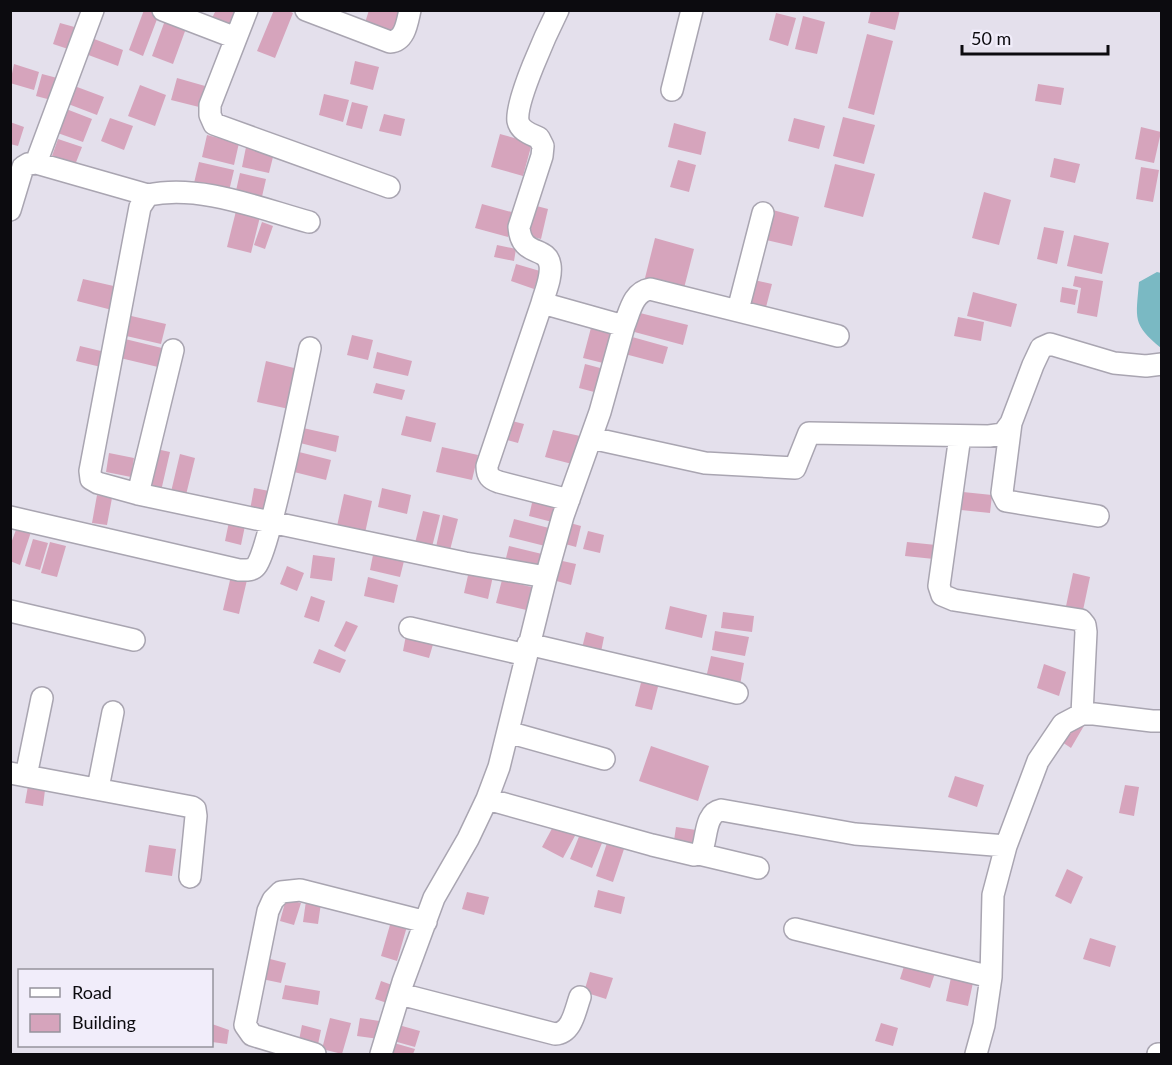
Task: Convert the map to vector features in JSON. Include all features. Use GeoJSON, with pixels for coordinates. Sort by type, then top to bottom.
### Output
{"type":"FeatureCollection","features":[{"type":"Feature","properties":{"kind":"street"},"geometry":{"type":"LineString","coordinates":[[36,163],[93,10]]}},
{"type":"Feature","properties":{"kind":"street"},"geometry":{"type":"LineString","coordinates":[[163,10],[236,38]]}},
{"type":"Feature","properties":{"kind":"street"},"geometry":{"type":"LineString","coordinates":[[247,10],[210,105],[210,116],[214,124],[389,187]]}},
{"type":"Feature","properties":{"kind":"street"},"geometry":{"type":"LineString","coordinates":[[306,10],[390,42],[396,42],[401,39],[410,10]]}},
{"type":"Feature","properties":{"kind":"street"},"geometry":{"type":"LineString","coordinates":[[558,10],[531,72],[519,109],[518,122],[524,131],[539,138],[543,146],[542,156],[519,227],[519,238],[525,246],[545,255],[550,262],[550,271],[542,303],[487,466],[487,474],[491,479],[499,482],[569,500]]}},
{"type":"Feature","properties":{"kind":"street"},"geometry":{"type":"LineString","coordinates":[[672,90],[692,10]]}},
{"type":"Feature","properties":{"kind":"street"},"geometry":{"type":"LineString","coordinates":[[10,210],[23,167],[36,163],[148,195],[164,192],[213,197],[309,222]]}},
{"type":"Feature","properties":{"kind":"street"},"geometry":{"type":"LineString","coordinates":[[148,195],[140,207],[90,471],[92,479],[98,483],[138,494],[546,578]]}},
{"type":"Feature","properties":{"kind":"street"},"geometry":{"type":"LineString","coordinates":[[738,310],[763,213]]}},
{"type":"Feature","properties":{"kind":"street"},"geometry":{"type":"LineString","coordinates":[[381,1054],[434,898],[455,864],[487,799],[499,766],[546,578],[624,326],[636,297],[642,290],[650,289],[838,336]]}},
{"type":"Feature","properties":{"kind":"street"},"geometry":{"type":"LineString","coordinates":[[542,303],[624,326]]}},
{"type":"Feature","properties":{"kind":"street"},"geometry":{"type":"LineString","coordinates":[[1098,516],[1006,501],[1002,493],[1011,423],[1033,365],[1041,348],[1050,344],[1114,363],[1146,366],[1161,364]]}},
{"type":"Feature","properties":{"kind":"street"},"geometry":{"type":"LineString","coordinates":[[10,517],[239,570],[250,570],[261,560],[310,348]]}},
{"type":"Feature","properties":{"kind":"street"},"geometry":{"type":"LineString","coordinates":[[138,494],[173,350]]}},
{"type":"Feature","properties":{"kind":"street"},"geometry":{"type":"LineString","coordinates":[[591,438],[705,463],[795,468],[808,433],[989,436],[1003,434],[1011,423]]}},
{"type":"Feature","properties":{"kind":"street"},"geometry":{"type":"LineString","coordinates":[[960,436],[939,586],[942,595],[954,600],[1081,620],[1086,632],[1083,714]]}},
{"type":"Feature","properties":{"kind":"street"},"geometry":{"type":"LineString","coordinates":[[10,611],[134,640]]}},
{"type":"Feature","properties":{"kind":"street"},"geometry":{"type":"LineString","coordinates":[[410,628],[737,693]]}},
{"type":"Feature","properties":{"kind":"street"},"geometry":{"type":"LineString","coordinates":[[42,698],[18,774],[185,804],[195,809],[190,877]]}},
{"type":"Feature","properties":{"kind":"street"},"geometry":{"type":"LineString","coordinates":[[98,788],[113,712]]}},
{"type":"Feature","properties":{"kind":"street"},"geometry":{"type":"LineString","coordinates":[[976,1054],[984,1025],[991,977],[993,895],[1006,846],[1038,761],[1063,724],[1083,714],[1152,722],[1161,721]]}},
{"type":"Feature","properties":{"kind":"street"},"geometry":{"type":"LineString","coordinates":[[508,732],[604,759]]}},
{"type":"Feature","properties":{"kind":"street"},"geometry":{"type":"LineString","coordinates":[[487,799],[652,845],[758,868]]}},
{"type":"Feature","properties":{"kind":"street"},"geometry":{"type":"LineString","coordinates":[[699,854],[705,843],[711,816],[715,811],[721,810],[855,834],[1006,846]]}},
{"type":"Feature","properties":{"kind":"street"},"geometry":{"type":"LineString","coordinates":[[315,1054],[252,1035],[245,1025],[268,911],[273,900],[281,892],[300,890],[426,922]]}},
{"type":"Feature","properties":{"kind":"street"},"geometry":{"type":"LineString","coordinates":[[795,929],[991,977]]}},
{"type":"Feature","properties":{"kind":"street"},"geometry":{"type":"LineString","coordinates":[[400,993],[555,1034],[563,1034],[568,1029],[580,996]]}},
{"type":"Feature","properties":{"kind":"water"},"geometry":{"type":"Polygon","coordinates":[[[1157,272],[1161,273],[1161,348],[1145,333],[1137,313],[1139,282],[1157,272]]]}},
{"type":"Feature","properties":{"kind":"building"},"geometry":{"type":"Polygon","coordinates":[[[144,10],[159,14],[143,56],[129,50],[144,10]]]}},
{"type":"Feature","properties":{"kind":"building"},"geometry":{"type":"Polygon","coordinates":[[[216,10],[238,10],[227,31],[210,22],[216,10]]]}},
{"type":"Feature","properties":{"kind":"building"},"geometry":{"type":"Polygon","coordinates":[[[274,10],[287,10],[293,13],[275,58],[257,51],[274,10]]]}},
{"type":"Feature","properties":{"kind":"building"},"geometry":{"type":"Polygon","coordinates":[[[369,10],[401,10],[395,34],[364,26],[369,10]]]}},
{"type":"Feature","properties":{"kind":"building"},"geometry":{"type":"Polygon","coordinates":[[[871,10],[900,10],[895,30],[868,23],[871,10]]]}},
{"type":"Feature","properties":{"kind":"building"},"geometry":{"type":"Polygon","coordinates":[[[776,13],[796,18],[788,46],[769,40],[776,13]]]}},
{"type":"Feature","properties":{"kind":"building"},"geometry":{"type":"Polygon","coordinates":[[[167,15],[188,23],[173,64],[152,56],[167,15]]]}},
{"type":"Feature","properties":{"kind":"building"},"geometry":{"type":"Polygon","coordinates":[[[803,16],[825,22],[817,54],[795,49],[803,16]]]}},
{"type":"Feature","properties":{"kind":"building"},"geometry":{"type":"Polygon","coordinates":[[[60,23],[78,28],[71,50],[53,44],[60,23]]]}},
{"type":"Feature","properties":{"kind":"building"},"geometry":{"type":"Polygon","coordinates":[[[867,34],[893,41],[874,115],[848,108],[867,34]]]}},
{"type":"Feature","properties":{"kind":"building"},"geometry":{"type":"Polygon","coordinates":[[[89,37],[123,50],[118,66],[83,53],[89,37]]]}},
{"type":"Feature","properties":{"kind":"building"},"geometry":{"type":"Polygon","coordinates":[[[355,61],[379,67],[373,90],[350,84],[355,61]]]}},
{"type":"Feature","properties":{"kind":"building"},"geometry":{"type":"Polygon","coordinates":[[[14,64],[39,72],[34,90],[10,83],[14,64]]]}},
{"type":"Feature","properties":{"kind":"building"},"geometry":{"type":"Polygon","coordinates":[[[42,74],[61,79],[55,101],[36,96],[42,74]]]}},
{"type":"Feature","properties":{"kind":"building"},"geometry":{"type":"Polygon","coordinates":[[[177,78],[205,86],[199,107],[171,100],[177,78]]]}},
{"type":"Feature","properties":{"kind":"building"},"geometry":{"type":"Polygon","coordinates":[[[69,84],[104,97],[97,115],[63,102],[69,84]]]}},
{"type":"Feature","properties":{"kind":"building"},"geometry":{"type":"Polygon","coordinates":[[[1038,84],[1064,88],[1061,105],[1035,101],[1038,84]]]}},
{"type":"Feature","properties":{"kind":"building"},"geometry":{"type":"Polygon","coordinates":[[[140,85],[166,95],[155,126],[128,116],[140,85]]]}},
{"type":"Feature","properties":{"kind":"building"},"geometry":{"type":"Polygon","coordinates":[[[324,94],[349,100],[343,122],[319,115],[324,94]]]}},
{"type":"Feature","properties":{"kind":"building"},"geometry":{"type":"Polygon","coordinates":[[[352,102],[368,106],[362,129],[346,125],[352,102]]]}},
{"type":"Feature","properties":{"kind":"building"},"geometry":{"type":"Polygon","coordinates":[[[61,107],[92,119],[83,142],[52,131],[61,107]]]}},
{"type":"Feature","properties":{"kind":"building"},"geometry":{"type":"Polygon","coordinates":[[[384,114],[405,119],[401,136],[379,131],[384,114]]]}},
{"type":"Feature","properties":{"kind":"building"},"geometry":{"type":"Polygon","coordinates":[[[843,117],[875,125],[864,164],[833,156],[843,117]]]}},
{"type":"Feature","properties":{"kind":"building"},"geometry":{"type":"Polygon","coordinates":[[[110,118],[133,126],[124,150],[101,141],[110,118]]]}},
{"type":"Feature","properties":{"kind":"building"},"geometry":{"type":"Polygon","coordinates":[[[794,118],[825,126],[819,149],[788,141],[794,118]]]}},
{"type":"Feature","properties":{"kind":"building"},"geometry":{"type":"Polygon","coordinates":[[[10,122],[24,127],[18,146],[10,144],[10,122]]]}},
{"type":"Feature","properties":{"kind":"building"},"geometry":{"type":"Polygon","coordinates":[[[674,123],[706,132],[701,155],[668,147],[674,123]]]}},
{"type":"Feature","properties":{"kind":"building"},"geometry":{"type":"Polygon","coordinates":[[[1141,127],[1161,132],[1154,163],[1135,159],[1141,127]]]}},
{"type":"Feature","properties":{"kind":"building"},"geometry":{"type":"Polygon","coordinates":[[[500,134],[532,143],[523,176],[491,167],[500,134]]]}},
{"type":"Feature","properties":{"kind":"building"},"geometry":{"type":"Polygon","coordinates":[[[207,135],[239,143],[234,165],[202,157],[207,135]]]}},
{"type":"Feature","properties":{"kind":"building"},"geometry":{"type":"Polygon","coordinates":[[[58,139],[82,147],[75,165],[52,156],[58,139]]]}},
{"type":"Feature","properties":{"kind":"building"},"geometry":{"type":"Polygon","coordinates":[[[247,142],[275,149],[269,173],[242,167],[247,142]]]}},
{"type":"Feature","properties":{"kind":"building"},"geometry":{"type":"Polygon","coordinates":[[[1054,158],[1080,164],[1075,183],[1050,177],[1054,158]]]}},
{"type":"Feature","properties":{"kind":"building"},"geometry":{"type":"Polygon","coordinates":[[[678,160],[696,165],[689,192],[670,187],[678,160]]]}},
{"type":"Feature","properties":{"kind":"building"},"geometry":{"type":"Polygon","coordinates":[[[199,162],[234,170],[229,191],[194,183],[199,162]]]}},
{"type":"Feature","properties":{"kind":"building"},"geometry":{"type":"Polygon","coordinates":[[[835,164],[875,174],[863,217],[824,207],[835,164]]]}},
{"type":"Feature","properties":{"kind":"building"},"geometry":{"type":"Polygon","coordinates":[[[1141,167],[1159,170],[1153,202],[1136,199],[1141,167]]]}},
{"type":"Feature","properties":{"kind":"building"},"geometry":{"type":"Polygon","coordinates":[[[240,173],[266,179],[261,201],[235,195],[240,173]]]}},
{"type":"Feature","properties":{"kind":"building"},"geometry":{"type":"Polygon","coordinates":[[[984,192],[1011,200],[999,245],[972,238],[984,192]]]}},
{"type":"Feature","properties":{"kind":"building"},"geometry":{"type":"Polygon","coordinates":[[[482,204],[515,213],[508,237],[475,228],[482,204]]]}},
{"type":"Feature","properties":{"kind":"building"},"geometry":{"type":"Polygon","coordinates":[[[529,204],[548,209],[541,239],[522,234],[529,204]]]}},
{"type":"Feature","properties":{"kind":"building"},"geometry":{"type":"Polygon","coordinates":[[[237,207],[261,213],[251,253],[227,247],[237,207]]]}},
{"type":"Feature","properties":{"kind":"building"},"geometry":{"type":"Polygon","coordinates":[[[769,209],[799,217],[792,246],[762,239],[769,209]]]}},
{"type":"Feature","properties":{"kind":"building"},"geometry":{"type":"Polygon","coordinates":[[[262,222],[273,226],[265,249],[254,245],[262,222]]]}},
{"type":"Feature","properties":{"kind":"building"},"geometry":{"type":"Polygon","coordinates":[[[1044,227],[1064,231],[1057,264],[1037,259],[1044,227]]]}},
{"type":"Feature","properties":{"kind":"building"},"geometry":{"type":"Polygon","coordinates":[[[1074,235],[1109,243],[1102,274],[1067,266],[1074,235]]]}},
{"type":"Feature","properties":{"kind":"building"},"geometry":{"type":"Polygon","coordinates":[[[655,238],[694,249],[683,292],[644,282],[655,238]]]}},
{"type":"Feature","properties":{"kind":"building"},"geometry":{"type":"Polygon","coordinates":[[[497,245],[516,249],[514,261],[494,257],[497,245]]]}},
{"type":"Feature","properties":{"kind":"building"},"geometry":{"type":"Polygon","coordinates":[[[516,264],[540,271],[534,289],[511,281],[516,264]]]}},
{"type":"Feature","properties":{"kind":"building"},"geometry":{"type":"Polygon","coordinates":[[[1075,276],[1103,281],[1097,317],[1077,313],[1081,288],[1073,286],[1075,276]]]}},
{"type":"Feature","properties":{"kind":"building"},"geometry":{"type":"Polygon","coordinates":[[[83,279],[118,287],[112,310],[77,301],[83,279]]]}},
{"type":"Feature","properties":{"kind":"building"},"geometry":{"type":"Polygon","coordinates":[[[750,279],[772,284],[765,311],[743,305],[750,279]]]}},
{"type":"Feature","properties":{"kind":"building"},"geometry":{"type":"Polygon","coordinates":[[[1062,287],[1078,290],[1075,305],[1060,302],[1062,287]]]}},
{"type":"Feature","properties":{"kind":"building"},"geometry":{"type":"Polygon","coordinates":[[[973,292],[1017,304],[1011,327],[967,316],[973,292]]]}},
{"type":"Feature","properties":{"kind":"building"},"geometry":{"type":"Polygon","coordinates":[[[632,311],[688,325],[683,345],[627,330],[632,311]]]}},
{"type":"Feature","properties":{"kind":"building"},"geometry":{"type":"Polygon","coordinates":[[[127,315],[166,324],[161,344],[122,335],[127,315]]]}},
{"type":"Feature","properties":{"kind":"building"},"geometry":{"type":"Polygon","coordinates":[[[958,317],[984,322],[981,341],[954,336],[958,317]]]}},
{"type":"Feature","properties":{"kind":"building"},"geometry":{"type":"Polygon","coordinates":[[[592,324],[615,330],[607,364],[583,358],[592,324]]]}},
{"type":"Feature","properties":{"kind":"building"},"geometry":{"type":"Polygon","coordinates":[[[352,335],[373,340],[368,360],[347,355],[352,335]]]}},
{"type":"Feature","properties":{"kind":"building"},"geometry":{"type":"Polygon","coordinates":[[[625,335],[668,347],[663,364],[621,353],[625,335]]]}},
{"type":"Feature","properties":{"kind":"building"},"geometry":{"type":"Polygon","coordinates":[[[121,338],[162,348],[158,367],[116,357],[121,338]]]}},
{"type":"Feature","properties":{"kind":"building"},"geometry":{"type":"Polygon","coordinates":[[[80,346],[105,352],[101,367],[76,361],[80,346]]]}},
{"type":"Feature","properties":{"kind":"building"},"geometry":{"type":"Polygon","coordinates":[[[377,352],[412,361],[408,376],[373,368],[377,352]]]}},
{"type":"Feature","properties":{"kind":"building"},"geometry":{"type":"Polygon","coordinates":[[[266,361],[298,369],[289,409],[257,402],[266,361]]]}},
{"type":"Feature","properties":{"kind":"building"},"geometry":{"type":"Polygon","coordinates":[[[585,364],[604,369],[598,393],[579,388],[585,364]]]}},
{"type":"Feature","properties":{"kind":"building"},"geometry":{"type":"Polygon","coordinates":[[[376,383],[405,390],[402,400],[373,393],[376,383]]]}},
{"type":"Feature","properties":{"kind":"building"},"geometry":{"type":"Polygon","coordinates":[[[406,416],[436,423],[431,442],[401,435],[406,416]]]}},
{"type":"Feature","properties":{"kind":"building"},"geometry":{"type":"Polygon","coordinates":[[[508,420],[524,424],[518,443],[503,439],[508,420]]]}},
{"type":"Feature","properties":{"kind":"building"},"geometry":{"type":"Polygon","coordinates":[[[303,428],[339,436],[336,452],[300,443],[303,428]]]}},
{"type":"Feature","properties":{"kind":"building"},"geometry":{"type":"Polygon","coordinates":[[[553,430],[580,436],[572,464],[545,457],[553,430]]]}},
{"type":"Feature","properties":{"kind":"building"},"geometry":{"type":"Polygon","coordinates":[[[442,447],[478,455],[472,480],[436,472],[442,447]]]}},
{"type":"Feature","properties":{"kind":"building"},"geometry":{"type":"Polygon","coordinates":[[[152,448],[170,452],[161,491],[143,487],[152,448]]]}},
{"type":"Feature","properties":{"kind":"building"},"geometry":{"type":"Polygon","coordinates":[[[291,450],[331,460],[326,480],[286,470],[291,450]]]}},
{"type":"Feature","properties":{"kind":"building"},"geometry":{"type":"Polygon","coordinates":[[[109,453],[134,458],[131,477],[106,472],[109,453]]]}},
{"type":"Feature","properties":{"kind":"building"},"geometry":{"type":"Polygon","coordinates":[[[180,454],[195,458],[185,499],[170,496],[180,454]]]}},
{"type":"Feature","properties":{"kind":"building"},"geometry":{"type":"Polygon","coordinates":[[[254,488],[269,491],[265,513],[250,510],[254,488]]]}},
{"type":"Feature","properties":{"kind":"building"},"geometry":{"type":"Polygon","coordinates":[[[382,488],[411,495],[407,514],[378,507],[382,488]]]}},
{"type":"Feature","properties":{"kind":"building"},"geometry":{"type":"Polygon","coordinates":[[[963,492],[992,495],[990,513],[961,510],[963,492]]]}},
{"type":"Feature","properties":{"kind":"building"},"geometry":{"type":"Polygon","coordinates":[[[344,494],[372,501],[365,533],[337,526],[344,494]]]}},
{"type":"Feature","properties":{"kind":"building"},"geometry":{"type":"Polygon","coordinates":[[[534,494],[561,501],[556,523],[529,516],[534,494]]]}},
{"type":"Feature","properties":{"kind":"building"},"geometry":{"type":"Polygon","coordinates":[[[97,495],[112,498],[107,525],[92,523],[97,495]]]}},
{"type":"Feature","properties":{"kind":"building"},"geometry":{"type":"Polygon","coordinates":[[[423,511],[440,515],[432,547],[415,543],[423,511]]]}},
{"type":"Feature","properties":{"kind":"building"},"geometry":{"type":"Polygon","coordinates":[[[443,515],[458,519],[450,550],[436,547],[443,515]]]}},
{"type":"Feature","properties":{"kind":"building"},"geometry":{"type":"Polygon","coordinates":[[[230,517],[246,521],[241,545],[225,541],[230,517]]]}},
{"type":"Feature","properties":{"kind":"building"},"geometry":{"type":"Polygon","coordinates":[[[514,519],[549,528],[545,546],[509,537],[514,519]]]}},
{"type":"Feature","properties":{"kind":"building"},"geometry":{"type":"Polygon","coordinates":[[[563,521],[581,526],[576,547],[558,542],[563,521]]]}},
{"type":"Feature","properties":{"kind":"building"},"geometry":{"type":"Polygon","coordinates":[[[17,527],[31,532],[20,565],[10,561],[10,546],[17,527]]]}},
{"type":"Feature","properties":{"kind":"building"},"geometry":{"type":"Polygon","coordinates":[[[588,531],[604,535],[600,553],[583,549],[588,531]]]}},
{"type":"Feature","properties":{"kind":"building"},"geometry":{"type":"Polygon","coordinates":[[[33,539],[48,543],[40,570],[25,566],[33,539]]]}},
{"type":"Feature","properties":{"kind":"building"},"geometry":{"type":"Polygon","coordinates":[[[50,542],[66,546],[57,577],[41,573],[50,542]]]}},
{"type":"Feature","properties":{"kind":"building"},"geometry":{"type":"Polygon","coordinates":[[[907,542],[936,545],[934,559],[905,556],[907,542]]]}},
{"type":"Feature","properties":{"kind":"building"},"geometry":{"type":"Polygon","coordinates":[[[509,546],[542,554],[537,574],[504,566],[509,546]]]}},
{"type":"Feature","properties":{"kind":"building"},"geometry":{"type":"Polygon","coordinates":[[[374,550],[405,557],[400,577],[370,570],[374,550]]]}},
{"type":"Feature","properties":{"kind":"building"},"geometry":{"type":"Polygon","coordinates":[[[313,555],[335,558],[332,581],[310,578],[313,555]]]}},
{"type":"Feature","properties":{"kind":"building"},"geometry":{"type":"Polygon","coordinates":[[[558,560],[576,564],[571,585],[553,580],[558,560]]]}},
{"type":"Feature","properties":{"kind":"building"},"geometry":{"type":"Polygon","coordinates":[[[287,566],[304,573],[297,591],[280,584],[287,566]]]}},
{"type":"Feature","properties":{"kind":"building"},"geometry":{"type":"Polygon","coordinates":[[[469,571],[493,576],[488,599],[464,593],[469,571]]]}},
{"type":"Feature","properties":{"kind":"building"},"geometry":{"type":"Polygon","coordinates":[[[1073,573],[1090,577],[1082,615],[1065,611],[1073,573]]]}},
{"type":"Feature","properties":{"kind":"building"},"geometry":{"type":"Polygon","coordinates":[[[231,576],[247,580],[239,614],[223,610],[231,576]]]}},
{"type":"Feature","properties":{"kind":"building"},"geometry":{"type":"Polygon","coordinates":[[[368,577],[398,585],[394,603],[364,596],[368,577]]]}},
{"type":"Feature","properties":{"kind":"building"},"geometry":{"type":"Polygon","coordinates":[[[502,580],[540,589],[535,612],[496,603],[502,580]]]}},
{"type":"Feature","properties":{"kind":"building"},"geometry":{"type":"Polygon","coordinates":[[[311,596],[325,601],[319,622],[304,617],[311,596]]]}},
{"type":"Feature","properties":{"kind":"building"},"geometry":{"type":"Polygon","coordinates":[[[670,606],[707,615],[702,638],[665,629],[670,606]]]}},
{"type":"Feature","properties":{"kind":"building"},"geometry":{"type":"Polygon","coordinates":[[[723,612],[754,616],[752,632],[721,628],[723,612]]]}},
{"type":"Feature","properties":{"kind":"building"},"geometry":{"type":"Polygon","coordinates":[[[346,621],[358,626],[345,652],[334,646],[346,621]]]}},
{"type":"Feature","properties":{"kind":"building"},"geometry":{"type":"Polygon","coordinates":[[[715,631],[749,637],[745,656],[712,650],[715,631]]]}},
{"type":"Feature","properties":{"kind":"building"},"geometry":{"type":"Polygon","coordinates":[[[586,632],[604,637],[601,652],[582,648],[586,632]]]}},
{"type":"Feature","properties":{"kind":"building"},"geometry":{"type":"Polygon","coordinates":[[[406,635],[434,641],[429,658],[403,651],[406,635]]]}},
{"type":"Feature","properties":{"kind":"building"},"geometry":{"type":"Polygon","coordinates":[[[319,649],[346,660],[340,673],[313,663],[319,649]]]}},
{"type":"Feature","properties":{"kind":"building"},"geometry":{"type":"Polygon","coordinates":[[[711,656],[744,663],[740,685],[706,678],[711,656]]]}},
{"type":"Feature","properties":{"kind":"building"},"geometry":{"type":"Polygon","coordinates":[[[1044,664],[1066,672],[1059,696],[1037,688],[1044,664]]]}},
{"type":"Feature","properties":{"kind":"building"},"geometry":{"type":"Polygon","coordinates":[[[643,675],[660,679],[652,710],[635,706],[643,675]]]}},
{"type":"Feature","properties":{"kind":"building"},"geometry":{"type":"Polygon","coordinates":[[[1076,719],[1085,724],[1071,748],[1062,742],[1076,719]]]}},
{"type":"Feature","properties":{"kind":"building"},"geometry":{"type":"Polygon","coordinates":[[[651,746],[709,766],[698,801],[639,781],[651,746]]]}},
{"type":"Feature","properties":{"kind":"building"},"geometry":{"type":"Polygon","coordinates":[[[955,776],[984,785],[977,807],[948,797],[955,776]]]}},
{"type":"Feature","properties":{"kind":"building"},"geometry":{"type":"Polygon","coordinates":[[[29,780],[46,782],[43,806],[25,803],[29,780]]]}},
{"type":"Feature","properties":{"kind":"building"},"geometry":{"type":"Polygon","coordinates":[[[1125,785],[1139,787],[1134,816],[1119,813],[1125,785]]]}},
{"type":"Feature","properties":{"kind":"building"},"geometry":{"type":"Polygon","coordinates":[[[555,823],[576,834],[563,858],[542,847],[555,823]]]}},
{"type":"Feature","properties":{"kind":"building"},"geometry":{"type":"Polygon","coordinates":[[[676,827],[703,831],[700,851],[673,847],[676,827]]]}},
{"type":"Feature","properties":{"kind":"building"},"geometry":{"type":"Polygon","coordinates":[[[580,834],[602,843],[592,868],[570,859],[580,834]]]}},
{"type":"Feature","properties":{"kind":"building"},"geometry":{"type":"Polygon","coordinates":[[[607,843],[624,849],[613,882],[596,876],[607,843]]]}},
{"type":"Feature","properties":{"kind":"building"},"geometry":{"type":"Polygon","coordinates":[[[149,845],[176,849],[172,876],[145,872],[149,845]]]}},
{"type":"Feature","properties":{"kind":"building"},"geometry":{"type":"Polygon","coordinates":[[[1067,869],[1083,877],[1071,904],[1055,896],[1067,869]]]}},
{"type":"Feature","properties":{"kind":"building"},"geometry":{"type":"Polygon","coordinates":[[[598,890],[625,897],[621,914],[594,907],[598,890]]]}},
{"type":"Feature","properties":{"kind":"building"},"geometry":{"type":"Polygon","coordinates":[[[467,892],[489,897],[484,915],[462,909],[467,892]]]}},
{"type":"Feature","properties":{"kind":"building"},"geometry":{"type":"Polygon","coordinates":[[[286,899],[301,903],[294,925],[280,921],[286,899]]]}},
{"type":"Feature","properties":{"kind":"building"},"geometry":{"type":"Polygon","coordinates":[[[306,901],[321,903],[318,924],[303,922],[306,901]]]}},
{"type":"Feature","properties":{"kind":"building"},"geometry":{"type":"Polygon","coordinates":[[[392,918],[408,923],[397,961],[381,956],[392,918]]]}},
{"type":"Feature","properties":{"kind":"building"},"geometry":{"type":"Polygon","coordinates":[[[1090,938],[1116,946],[1110,967],[1083,959],[1090,938]]]}},
{"type":"Feature","properties":{"kind":"building"},"geometry":{"type":"Polygon","coordinates":[[[262,957],[286,963],[281,983],[257,978],[262,957]]]}},
{"type":"Feature","properties":{"kind":"building"},"geometry":{"type":"Polygon","coordinates":[[[905,963],[935,973],[930,988],[900,979],[905,963]]]}},
{"type":"Feature","properties":{"kind":"building"},"geometry":{"type":"Polygon","coordinates":[[[590,972],[613,978],[606,999],[584,992],[590,972]]]}},
{"type":"Feature","properties":{"kind":"building"},"geometry":{"type":"Polygon","coordinates":[[[952,973],[974,978],[968,1006],[946,1001],[952,973]]]}},
{"type":"Feature","properties":{"kind":"building"},"geometry":{"type":"Polygon","coordinates":[[[381,981],[392,985],[387,1003],[375,999],[381,981]]]}},
{"type":"Feature","properties":{"kind":"building"},"geometry":{"type":"Polygon","coordinates":[[[285,985],[320,991],[318,1005],[282,999],[285,985]]]}},
{"type":"Feature","properties":{"kind":"building"},"geometry":{"type":"Polygon","coordinates":[[[330,1018],[351,1023],[342,1054],[322,1049],[330,1018]]]}},
{"type":"Feature","properties":{"kind":"building"},"geometry":{"type":"Polygon","coordinates":[[[360,1018],[386,1022],[379,1039],[357,1036],[360,1018]]]}},
{"type":"Feature","properties":{"kind":"building"},"geometry":{"type":"Polygon","coordinates":[[[881,1023],[898,1028],[893,1046],[875,1041],[881,1023]]]}},
{"type":"Feature","properties":{"kind":"building"},"geometry":{"type":"Polygon","coordinates":[[[213,1024],[229,1030],[227,1044],[213,1042],[213,1024]]]}},
{"type":"Feature","properties":{"kind":"building"},"geometry":{"type":"Polygon","coordinates":[[[395,1024],[420,1031],[415,1047],[390,1040],[395,1024]]]}},
{"type":"Feature","properties":{"kind":"building"},"geometry":{"type":"Polygon","coordinates":[[[302,1025],[321,1030],[317,1049],[298,1045],[302,1025]]]}},
{"type":"Feature","properties":{"kind":"building"},"geometry":{"type":"Polygon","coordinates":[[[394,1043],[415,1049],[413,1054],[391,1054],[394,1043]]]}}]}
